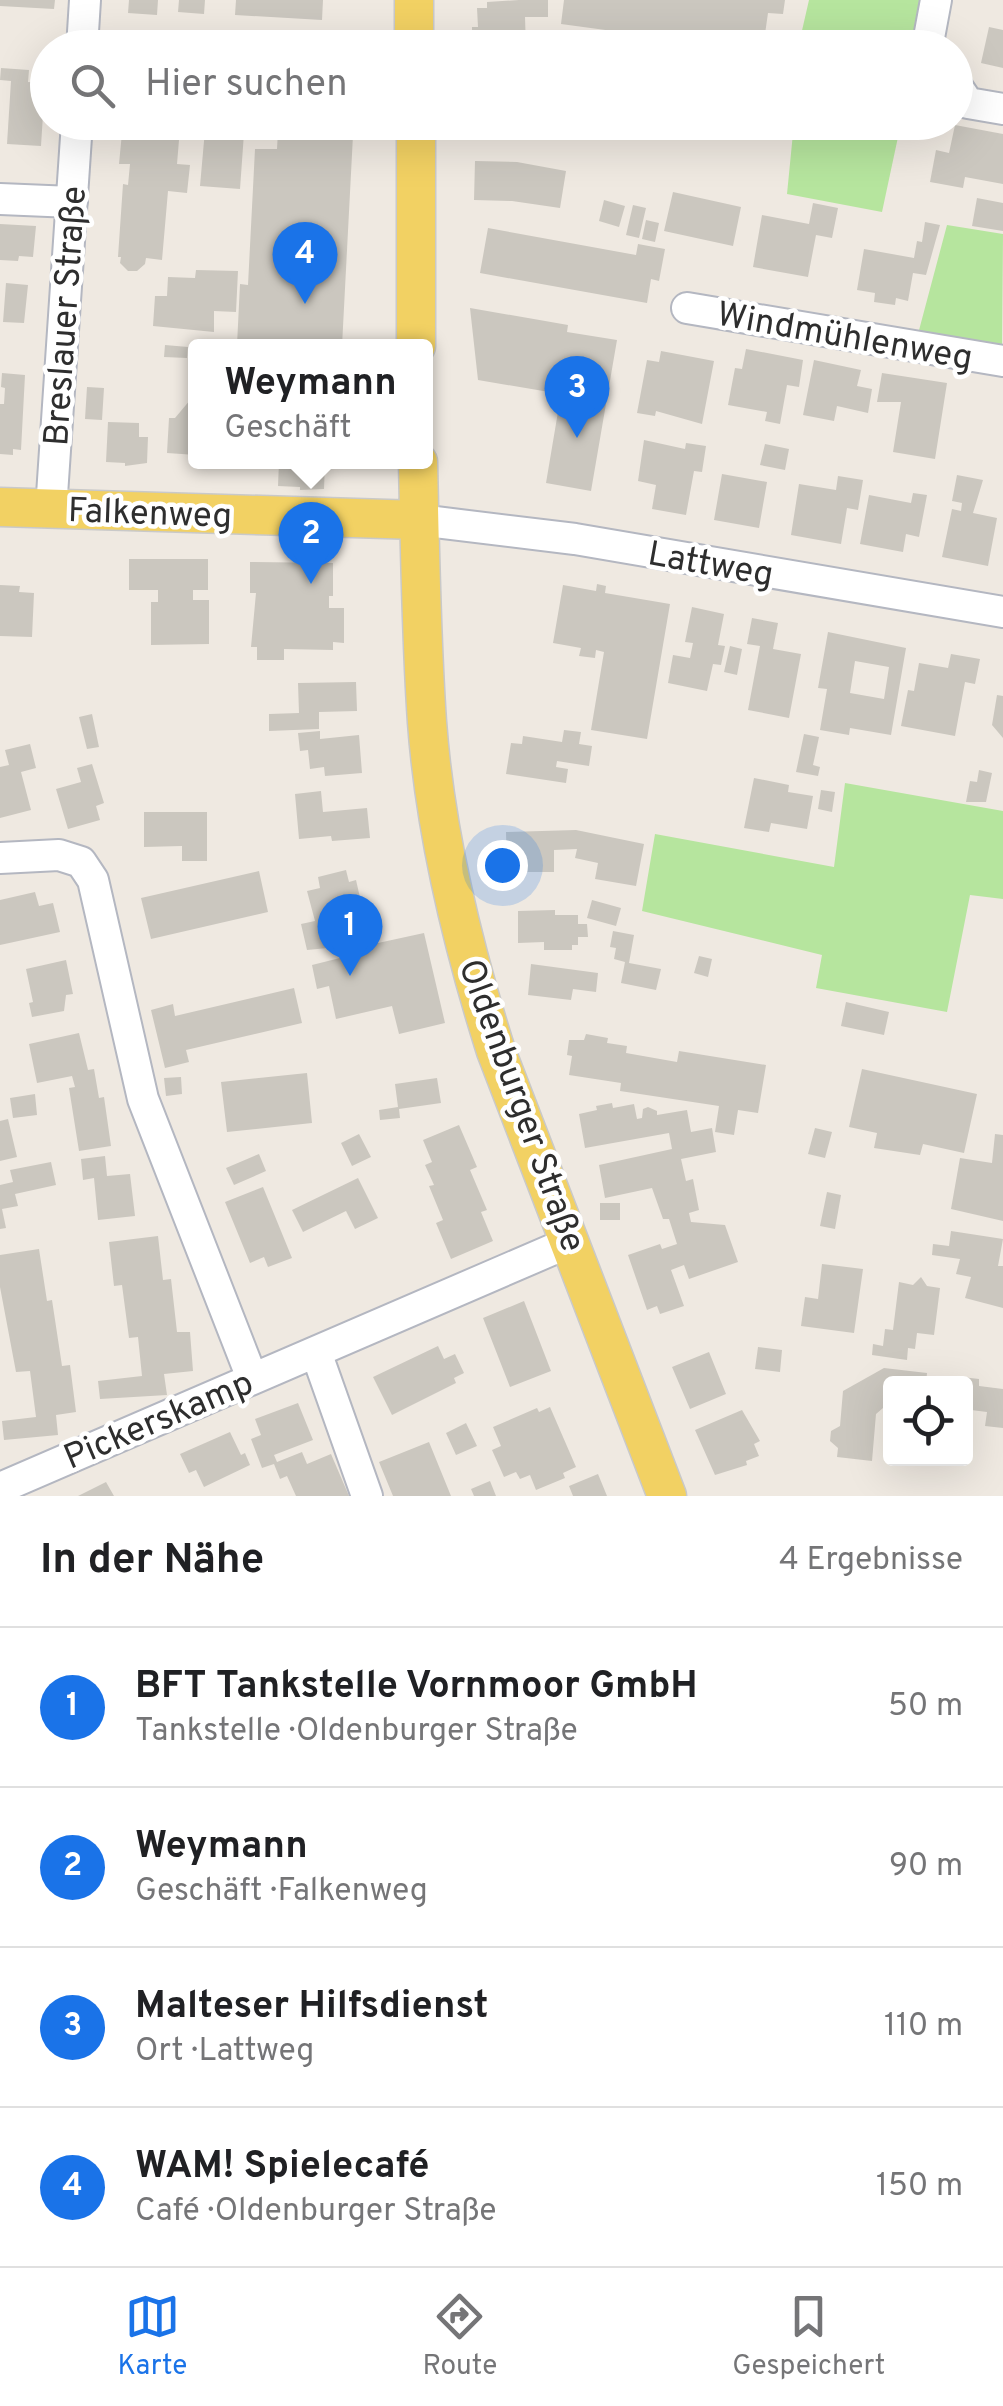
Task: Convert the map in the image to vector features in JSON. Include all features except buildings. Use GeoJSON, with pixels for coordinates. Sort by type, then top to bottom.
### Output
{"type":"FeatureCollection","features":[{"type":"Feature","properties":{"kind":"main road"},"geometry":{"type":"LineString","coordinates":[[414,0],[414,30]]}},
{"type":"Feature","properties":{"kind":"main road"},"geometry":{"type":"LineString","coordinates":[[416,140],[416,339]]}},
{"type":"Feature","properties":{"kind":"main road","name":"Oldenburger Straße"},"geometry":{"type":"LineString","coordinates":[[418,469],[427,725],[458,911],[474,981],[496,1051],[668,1496]]}},
{"type":"Feature","properties":{"kind":"main road","name":"Falkenweg"},"geometry":{"type":"LineString","coordinates":[[0,507],[419,520]]}},
{"type":"Feature","properties":{"kind":"street"},"geometry":{"type":"LineString","coordinates":[[83,30],[85,0]]}},
{"type":"Feature","properties":{"kind":"street"},"geometry":{"type":"LineString","coordinates":[[930,30],[936,0]]}},
{"type":"Feature","properties":{"kind":"street"},"geometry":{"type":"LineString","coordinates":[[973,104],[1003,109]]}},
{"type":"Feature","properties":{"kind":"street","name":"Breslauer Straße"},"geometry":{"type":"LineString","coordinates":[[51,510],[76,140]]}},
{"type":"Feature","properties":{"kind":"street"},"geometry":{"type":"LineString","coordinates":[[0,199],[72,202]]}},
{"type":"Feature","properties":{"kind":"street","name":"Windmühlenweg"},"geometry":{"type":"LineString","coordinates":[[687,308],[1003,362]]}},
{"type":"Feature","properties":{"kind":"street","name":"Lattweg"},"geometry":{"type":"LineString","coordinates":[[419,520],[576,540],[1003,612]]}},
{"type":"Feature","properties":{"kind":"street"},"geometry":{"type":"LineString","coordinates":[[0,858],[59,855],[81,862],[92,880],[142,1099],[252,1378]]}},
{"type":"Feature","properties":{"kind":"street","name":"Pickerskamp"},"geometry":{"type":"LineString","coordinates":[[0,1488],[570,1242]]}},
{"type":"Feature","properties":{"kind":"street"},"geometry":{"type":"LineString","coordinates":[[316,1352],[367,1496]]}},
{"type":"Feature","properties":{"kind":"green space"},"geometry":{"type":"Polygon","coordinates":[[[809,0],[923,0],[918,30],[802,30],[809,0]]]}},
{"type":"Feature","properties":{"kind":"green space"},"geometry":{"type":"Polygon","coordinates":[[[792,140],[897,140],[882,212],[787,194],[792,140]]]}},
{"type":"Feature","properties":{"kind":"green space"},"geometry":{"type":"Polygon","coordinates":[[[947,225],[1003,234],[1002,348],[918,334],[947,225]]]}},
{"type":"Feature","properties":{"kind":"green space"},"geometry":{"type":"Polygon","coordinates":[[[845,783],[1003,811],[1003,899],[970,895],[947,1012],[816,988],[822,955],[642,911],[655,834],[834,867],[845,783]]]}},
{"type":"Feature","properties":{"kind":"place","name":"WAM! Spielecafé"},"geometry":{"type":"Point","coordinates":[305,304]}},
{"type":"Feature","properties":{"kind":"place","name":"Malteser Hilfsdienst"},"geometry":{"type":"Point","coordinates":[577,438]}},
{"type":"Feature","properties":{"kind":"place","name":"Weymann"},"geometry":{"type":"Point","coordinates":[311,584]}},
{"type":"Feature","properties":{"kind":"place","name":"BFT Tankstelle Vornmoor GmbH"},"geometry":{"type":"Point","coordinates":[350,976]}}]}
